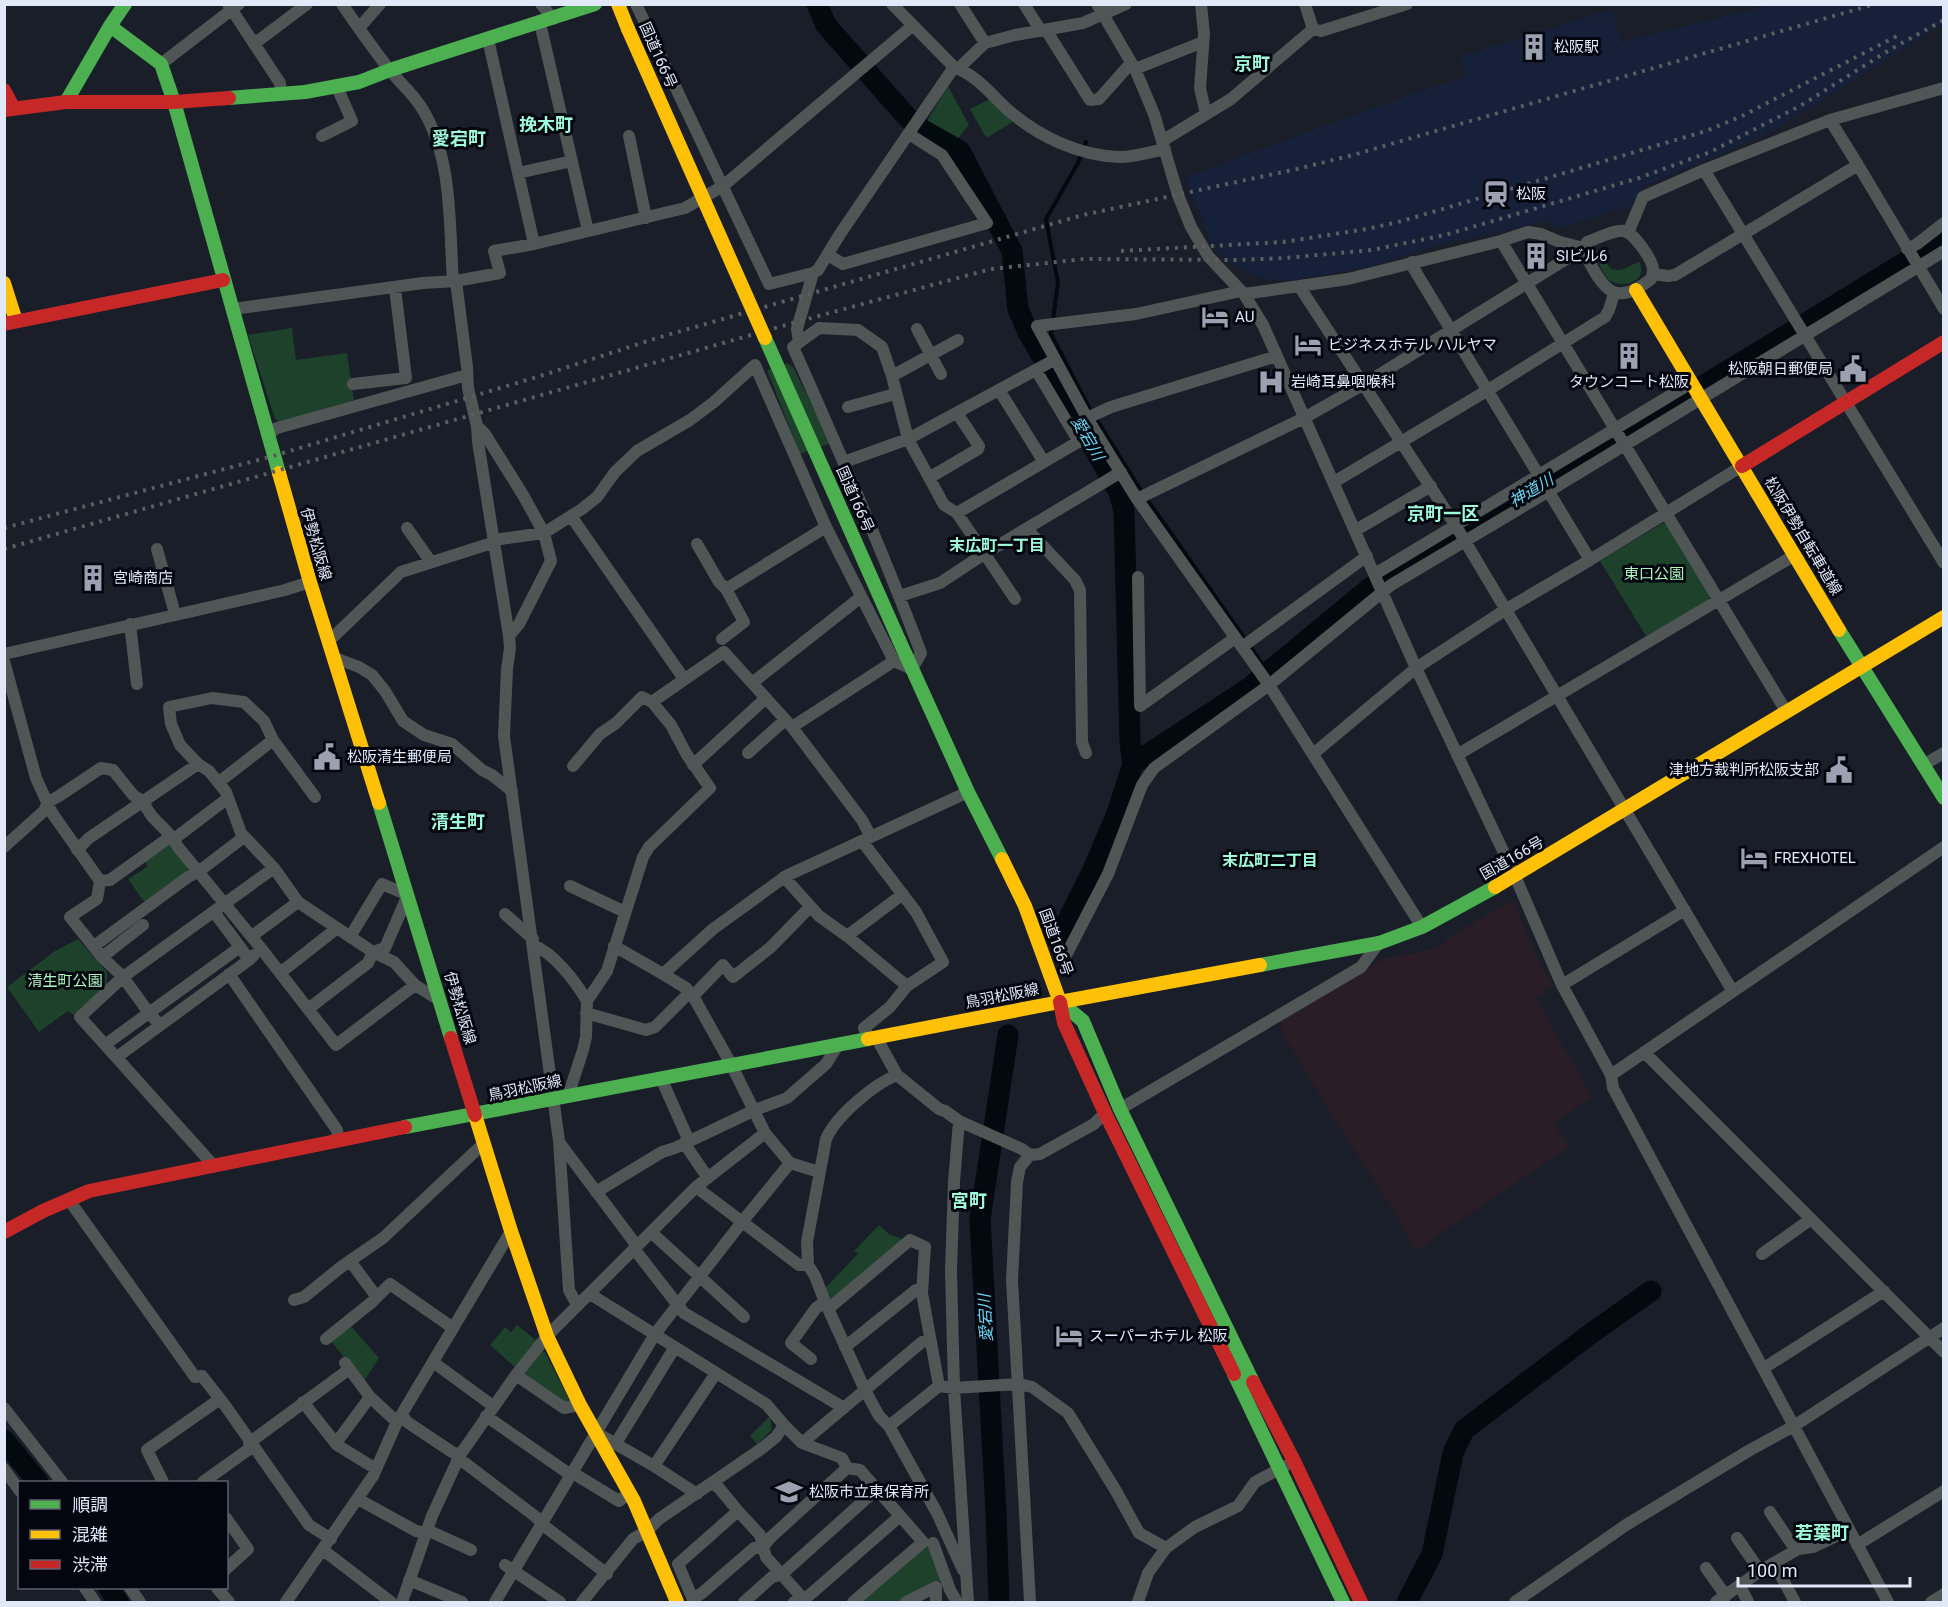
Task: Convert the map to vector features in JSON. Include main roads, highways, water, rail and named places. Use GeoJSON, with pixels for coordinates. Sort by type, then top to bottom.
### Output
{"type":"FeatureCollection","features":[{"type":"Feature","properties":{"kind":"main road"},"geometry":{"type":"LineString","coordinates":[[66,102],[125,4]]}},
{"type":"Feature","properties":{"kind":"main road"},"geometry":{"type":"LineString","coordinates":[[4,90],[9,109],[66,102],[174,102],[281,94],[337,87],[595,4]]}},
{"type":"Feature","properties":{"kind":"main road","name":"国道166号"},"geometry":{"type":"LineString","coordinates":[[618,4],[912,669],[968,792],[1025,906],[1060,1002],[1379,943],[1422,927],[1515,876],[1625,811],[1944,617]]}},
{"type":"Feature","properties":{"kind":"main road","name":"伊勢松阪線"},"geometry":{"type":"LineString","coordinates":[[110,26],[161,64],[174,102],[310,582],[330,640],[511,1231],[547,1336],[580,1405],[648,1531],[674,1601]]}},
{"type":"Feature","properties":{"kind":"main road"},"geometry":{"type":"LineString","coordinates":[[4,283],[10,323],[223,280]]}},
{"type":"Feature","properties":{"kind":"main road","name":"松阪伊勢自転車道線"},"geometry":{"type":"LineString","coordinates":[[1636,290],[1860,666],[1944,798]]}},
{"type":"Feature","properties":{"kind":"main road"},"geometry":{"type":"LineString","coordinates":[[1742,466],[1944,342]]}},
{"type":"Feature","properties":{"kind":"main road"},"geometry":{"type":"LineString","coordinates":[[1060,1002],[1083,1021],[1120,1110],[1224,1325],[1294,1461],[1361,1602]]}},
{"type":"Feature","properties":{"kind":"main road"},"geometry":{"type":"LineString","coordinates":[[1060,1002],[1064,1023],[1105,1113],[1280,1468],[1343,1602]]}},
{"type":"Feature","properties":{"kind":"main road","name":"鳥羽松阪線"},"geometry":{"type":"LineString","coordinates":[[4,1232],[43,1211],[89,1191],[338,1140],[1060,1002]]}},
{"type":"Feature","properties":{"kind":"waterway","name":"愛宕川"},"geometry":{"type":"LineString","coordinates":[[817,4],[826,25],[907,117],[923,130],[960,151],[1012,251],[1018,309],[1028,332],[1119,492],[1124,511],[1130,743],[1133,764],[1117,813],[1092,872],[1058,940]]}},
{"type":"Feature","properties":{"kind":"waterway"},"geometry":{"type":"LineString","coordinates":[[1086,142],[1078,163],[1046,219],[1058,283],[1051,334],[1087,404],[1140,489],[1268,672]]}},
{"type":"Feature","properties":{"kind":"waterway","name":"神道川"},"geometry":{"type":"LineString","coordinates":[[1133,764],[1249,688],[1371,587],[1808,322],[1907,261],[1944,235]]}},
{"type":"Feature","properties":{"kind":"waterway","name":"愛宕川"},"geometry":{"type":"LineString","coordinates":[[999,1602],[980,1219],[1008,1035]]}},
{"type":"Feature","properties":{"kind":"waterway"},"geometry":{"type":"LineString","coordinates":[[1407,1602],[1432,1554],[1453,1453],[1464,1430],[1651,1291]]}},
{"type":"Feature","properties":{"kind":"waterway"},"geometry":{"type":"LineString","coordinates":[[4,1440],[37,1481]]}},
{"type":"Feature","properties":{"kind":"waterway"},"geometry":{"type":"LineString","coordinates":[[110,1589],[118,1602]]}},
{"type":"Feature","properties":{"kind":"railway"},"geometry":{"type":"LineString","coordinates":[[4,528],[273,456],[537,377],[657,338],[1083,215],[1353,155],[1875,4]]}},
{"type":"Feature","properties":{"kind":"railway"},"geometry":{"type":"LineString","coordinates":[[4,549],[800,321],[991,269],[1084,259],[1285,258],[1372,250],[1445,235],[1639,178],[1710,152],[1800,106],[1891,49],[1944,20]]}},
{"type":"Feature","properties":{"kind":"railway"},"geometry":{"type":"LineString","coordinates":[[1121,251],[1283,242],[1402,221],[1706,131],[1742,116],[1901,34]]}},
{"type":"Feature","properties":{"kind":"place","name":"松阪駅"},"geometry":{"type":"Point","coordinates":[1534,47]}},
{"type":"Feature","properties":{"kind":"place","name":"松阪"},"geometry":{"type":"Point","coordinates":[1496,194]}},
{"type":"Feature","properties":{"kind":"place","name":"SIビル6"},"geometry":{"type":"Point","coordinates":[1536,256]}},
{"type":"Feature","properties":{"kind":"place","name":"AU"},"geometry":{"type":"Point","coordinates":[1215,317]}},
{"type":"Feature","properties":{"kind":"place","name":"ビジネスホテル ハルヤマ"},"geometry":{"type":"Point","coordinates":[1308,345]}},
{"type":"Feature","properties":{"kind":"place","name":"タウンコート松阪"},"geometry":{"type":"Point","coordinates":[1629,356]}},
{"type":"Feature","properties":{"kind":"place","name":"松阪朝日郵便局"},"geometry":{"type":"Point","coordinates":[1853,369]}},
{"type":"Feature","properties":{"kind":"place","name":"岩崎耳鼻咽喉科"},"geometry":{"type":"Point","coordinates":[1271,382]}},
{"type":"Feature","properties":{"kind":"place","name":"宮崎商店"},"geometry":{"type":"Point","coordinates":[93,578]}},
{"type":"Feature","properties":{"kind":"place","name":"松阪清生郵便局"},"geometry":{"type":"Point","coordinates":[327,757]}},
{"type":"Feature","properties":{"kind":"place","name":"津地方裁判所松阪支部"},"geometry":{"type":"Point","coordinates":[1839,770]}},
{"type":"Feature","properties":{"kind":"place","name":"FREXHOTEL"},"geometry":{"type":"Point","coordinates":[1754,858]}},
{"type":"Feature","properties":{"kind":"place","name":"スーパーホテル 松阪"},"geometry":{"type":"Point","coordinates":[1069,1336]}},
{"type":"Feature","properties":{"kind":"place","name":"松阪市立東保育所"},"geometry":{"type":"Point","coordinates":[789,1492]}},
{"type":"Feature","properties":{"kind":"district","name":"京町"},"geometry":{"type":"Point","coordinates":[1252,64]}},
{"type":"Feature","properties":{"kind":"district","name":"挽木町"},"geometry":{"type":"Point","coordinates":[546,125]}},
{"type":"Feature","properties":{"kind":"district","name":"愛宕町"},"geometry":{"type":"Point","coordinates":[459,139]}},
{"type":"Feature","properties":{"kind":"district","name":"京町一区"},"geometry":{"type":"Point","coordinates":[1443,514]}},
{"type":"Feature","properties":{"kind":"district","name":"末広町一丁目"},"geometry":{"type":"Point","coordinates":[997,545]}},
{"type":"Feature","properties":{"kind":"district","name":"清生町"},"geometry":{"type":"Point","coordinates":[458,822]}},
{"type":"Feature","properties":{"kind":"district","name":"末広町二丁目"},"geometry":{"type":"Point","coordinates":[1270,860]}},
{"type":"Feature","properties":{"kind":"district","name":"宮町"},"geometry":{"type":"Point","coordinates":[969,1201]}},
{"type":"Feature","properties":{"kind":"district","name":"若葉町"},"geometry":{"type":"Point","coordinates":[1822,1533]}},
{"type":"Feature","properties":{"kind":"park label","name":"東口公園"},"geometry":{"type":"Point","coordinates":[1654,574]}},
{"type":"Feature","properties":{"kind":"park label","name":"清生町公園"},"geometry":{"type":"Point","coordinates":[65,981]}}]}
